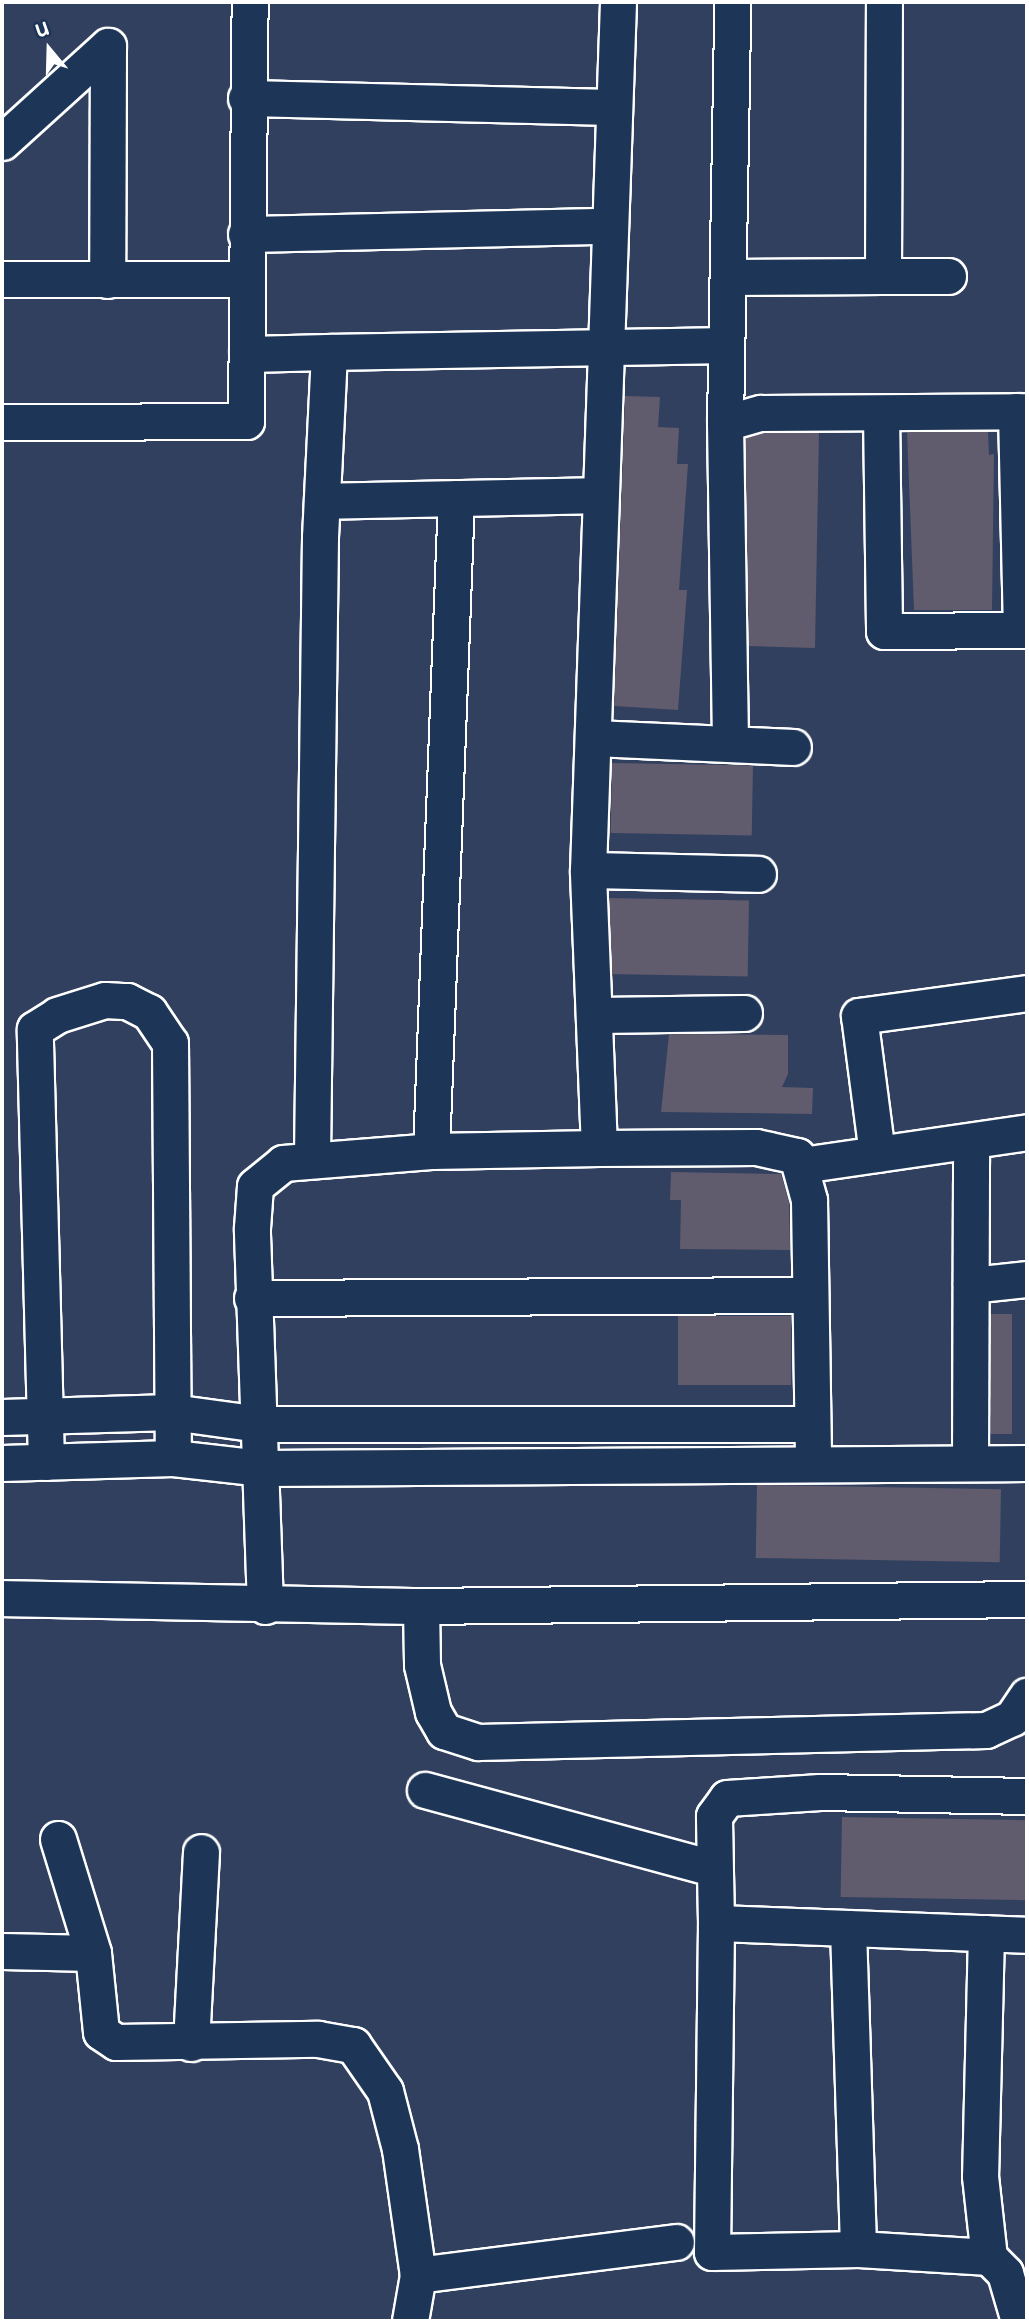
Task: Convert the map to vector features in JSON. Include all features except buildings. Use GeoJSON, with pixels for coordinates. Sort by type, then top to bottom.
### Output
{"type":"FeatureCollection","features":[{"type":"Feature","properties":{"kind":"street"},"geometry":{"type":"LineString","coordinates":[[2,422],[246,421],[246,98],[250,2]]}},
{"type":"Feature","properties":{"kind":"street"},"geometry":{"type":"LineString","coordinates":[[598,1148],[597,1015],[589,870],[595,738],[599,495],[607,345],[618,2]]}},
{"type":"Feature","properties":{"kind":"street"},"geometry":{"type":"LineString","coordinates":[[730,741],[725,423],[732,2]]}},
{"type":"Feature","properties":{"kind":"street"},"geometry":{"type":"LineString","coordinates":[[883,276],[884,2]]}},
{"type":"Feature","properties":{"kind":"street"},"geometry":{"type":"LineString","coordinates":[[2,142],[108,46],[107,280]]}},
{"type":"Feature","properties":{"kind":"street"},"geometry":{"type":"LineString","coordinates":[[246,98],[614,107]]}},
{"type":"Feature","properties":{"kind":"street"},"geometry":{"type":"LineString","coordinates":[[246,233],[610,226]]}},
{"type":"Feature","properties":{"kind":"street"},"geometry":{"type":"LineString","coordinates":[[728,277],[948,276]]}},
{"type":"Feature","properties":{"kind":"street"},"geometry":{"type":"LineString","coordinates":[[2,279],[247,279]]}},
{"type":"Feature","properties":{"kind":"street"},"geometry":{"type":"LineString","coordinates":[[247,354],[607,345],[726,345]]}},
{"type":"Feature","properties":{"kind":"street"},"geometry":{"type":"LineString","coordinates":[[312,1157],[321,501],[329,352]]}},
{"type":"Feature","properties":{"kind":"street"},"geometry":{"type":"LineString","coordinates":[[725,423],[761,414],[1022,411],[1024,630],[884,631],[881,413]]}},
{"type":"Feature","properties":{"kind":"street"},"geometry":{"type":"LineString","coordinates":[[321,501],[599,495]]}},
{"type":"Feature","properties":{"kind":"street"},"geometry":{"type":"LineString","coordinates":[[431,1151],[456,498]]}},
{"type":"Feature","properties":{"kind":"street"},"geometry":{"type":"LineString","coordinates":[[595,738],[730,741],[793,747]]}},
{"type":"Feature","properties":{"kind":"street"},"geometry":{"type":"LineString","coordinates":[[589,870],[758,874]]}},
{"type":"Feature","properties":{"kind":"street"},"geometry":{"type":"LineString","coordinates":[[877,1154],[859,1016],[1027,993]]}},
{"type":"Feature","properties":{"kind":"street"},"geometry":{"type":"LineString","coordinates":[[46,1462],[35,1029],[57,1015],[105,1000],[127,1001],[149,1012],[170,1043],[173,1458]]}},
{"type":"Feature","properties":{"kind":"street"},"geometry":{"type":"LineString","coordinates":[[597,1015],[744,1013]]}},
{"type":"Feature","properties":{"kind":"street"},"geometry":{"type":"LineString","coordinates":[[802,1165],[1027,1132]]}},
{"type":"Feature","properties":{"kind":"street"},"geometry":{"type":"LineString","coordinates":[[970,1460],[971,1140]]}},
{"type":"Feature","properties":{"kind":"street"},"geometry":{"type":"LineString","coordinates":[[265,1606],[262,1468],[252,1298],[256,1186],[283,1163],[312,1157],[431,1151],[756,1147],[789,1152],[802,1165],[809,1200],[813,1463]]}},
{"type":"Feature","properties":{"kind":"street"},"geometry":{"type":"LineString","coordinates":[[971,1285],[1027,1279]]}},
{"type":"Feature","properties":{"kind":"street"},"geometry":{"type":"LineString","coordinates":[[252,1298],[810,1295]]}},
{"type":"Feature","properties":{"kind":"street"},"geometry":{"type":"LineString","coordinates":[[2,1417],[172,1412],[260,1424],[812,1424]]}},
{"type":"Feature","properties":{"kind":"street"},"geometry":{"type":"LineString","coordinates":[[2,1463],[173,1458],[262,1468],[970,1460],[1027,1463]]}},
{"type":"Feature","properties":{"kind":"street"},"geometry":{"type":"LineString","coordinates":[[2,1598],[265,1606],[1027,1604]]}},
{"type":"Feature","properties":{"kind":"street"},"geometry":{"type":"LineString","coordinates":[[421,1606],[422,1665],[433,1712],[444,1731],[459,1740],[986,1730],[1012,1718],[1027,1696]]}},
{"type":"Feature","properties":{"kind":"street"},"geometry":{"type":"LineString","coordinates":[[425,1790],[712,1867]]}},
{"type":"Feature","properties":{"kind":"street"},"geometry":{"type":"LineString","coordinates":[[989,2257],[858,2249],[712,2252],[716,1923],[712,1867],[716,1810],[734,1796],[1027,1796]]}},
{"type":"Feature","properties":{"kind":"street"},"geometry":{"type":"LineString","coordinates":[[58,1839],[93,1953],[101,2032],[116,2042],[191,2043],[318,2039],[353,2045],[385,2091],[400,2149],[418,2275],[410,2321]]}},
{"type":"Feature","properties":{"kind":"street"},"geometry":{"type":"LineString","coordinates":[[191,2043],[201,1852]]}},
{"type":"Feature","properties":{"kind":"street"},"geometry":{"type":"LineString","coordinates":[[716,1923],[1027,1935]]}},
{"type":"Feature","properties":{"kind":"street"},"geometry":{"type":"LineString","coordinates":[[848,1928],[858,2249]]}},
{"type":"Feature","properties":{"kind":"street"},"geometry":{"type":"LineString","coordinates":[[986,1933],[980,2176],[989,2257],[1005,2273],[1019,2321]]}},
{"type":"Feature","properties":{"kind":"street"},"geometry":{"type":"LineString","coordinates":[[2,1951],[93,1953]]}},
{"type":"Feature","properties":{"kind":"street"},"geometry":{"type":"LineString","coordinates":[[418,2275],[676,2242]]}}]}
